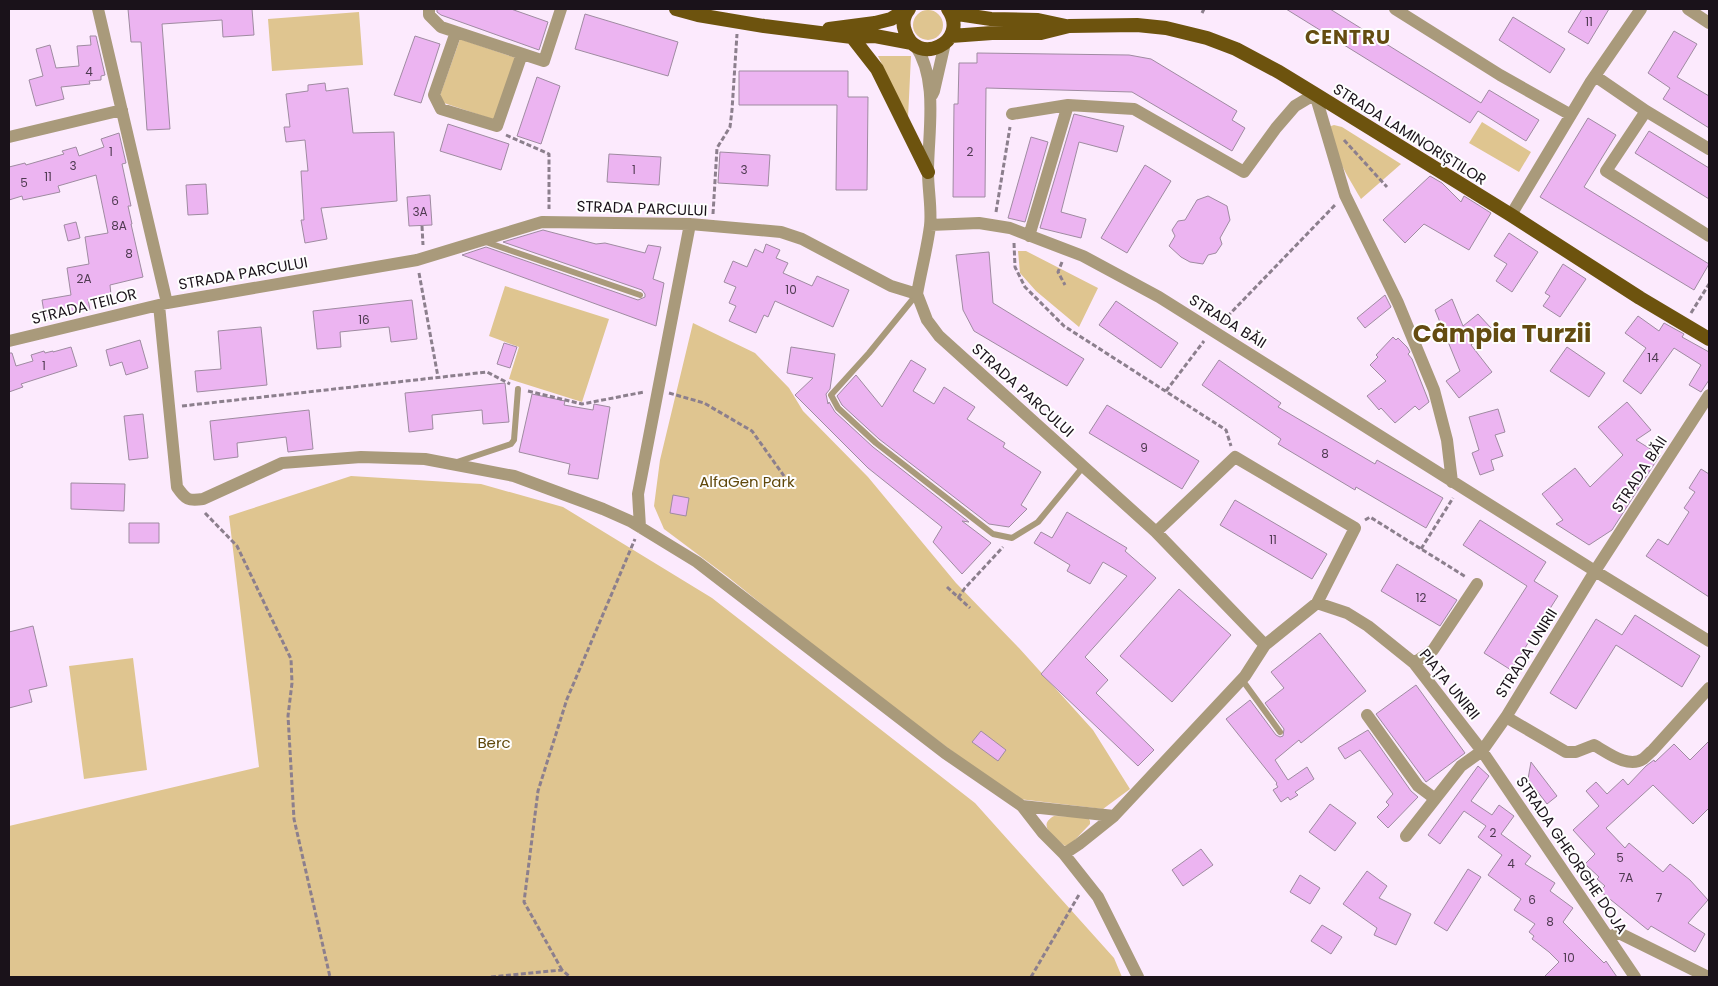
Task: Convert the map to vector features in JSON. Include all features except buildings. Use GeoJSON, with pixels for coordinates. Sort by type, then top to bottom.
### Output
{"type":"FeatureCollection","features":[{"type":"Feature","properties":{"kind":"main road","name":"STRADA LAMINORIȘTILOR"},"geometry":{"type":"LineString","coordinates":[[676,9],[738,21],[852,37],[875,36],[930,49],[938,47],[948,39],[992,33],[1041,33],[1069,26]]}},
{"type":"Feature","properties":{"kind":"main road"},"geometry":{"type":"LineString","coordinates":[[816,32],[891,19],[908,9]]}},
{"type":"Feature","properties":{"kind":"main road"},"geometry":{"type":"LineString","coordinates":[[908,9],[904,20],[904,28],[906,36],[913,44]]}},
{"type":"Feature","properties":{"kind":"main road","name":"STRADA LAMINORIȘTILOR"},"geometry":{"type":"LineString","coordinates":[[949,10],[991,19],[1038,20],[1069,26],[1137,25],[1166,28],[1207,38],[1236,49],[1315,94],[1709,340]]}},
{"type":"Feature","properties":{"kind":"main road"},"geometry":{"type":"LineString","coordinates":[[948,39],[953,21],[949,10]]}},
{"type":"Feature","properties":{"kind":"main road"},"geometry":{"type":"LineString","coordinates":[[852,37],[877,69],[928,172]]}},
{"type":"Feature","properties":{"kind":"street","name":"STRADA PARCULUI"},"geometry":{"type":"LineString","coordinates":[[98,9],[122,110],[163,304],[417,260],[542,222],[690,224],[781,232],[816,246],[891,286],[916,294],[927,320],[939,336],[1156,532],[1265,645]]}},
{"type":"Feature","properties":{"kind":"street"},"geometry":{"type":"LineString","coordinates":[[428,9],[429,15],[442,27],[544,61],[561,9]]}},
{"type":"Feature","properties":{"kind":"street"},"geometry":{"type":"LineString","coordinates":[[1395,9],[1500,74],[1571,115]]}},
{"type":"Feature","properties":{"kind":"street"},"geometry":{"type":"LineString","coordinates":[[1511,215],[1595,76],[1641,9]]}},
{"type":"Feature","properties":{"kind":"street"},"geometry":{"type":"LineString","coordinates":[[1688,9],[1709,23]]}},
{"type":"Feature","properties":{"kind":"street"},"geometry":{"type":"LineString","coordinates":[[456,32],[434,95],[441,109],[497,126],[522,54]]}},
{"type":"Feature","properties":{"kind":"street"},"geometry":{"type":"LineString","coordinates":[[931,97],[948,39]]}},
{"type":"Feature","properties":{"kind":"street"},"geometry":{"type":"LineString","coordinates":[[913,44],[922,55],[926,66],[931,97],[928,172],[930,224],[916,294]]}},
{"type":"Feature","properties":{"kind":"street"},"geometry":{"type":"LineString","coordinates":[[1595,76],[1646,111],[1709,150]]}},
{"type":"Feature","properties":{"kind":"street"},"geometry":{"type":"LineString","coordinates":[[1012,114],[1068,105],[1134,109],[1244,172],[1276,128],[1296,106],[1315,94],[1345,195],[1398,303],[1434,390],[1456,484]]}},
{"type":"Feature","properties":{"kind":"street"},"geometry":{"type":"LineString","coordinates":[[1029,236],[1068,105]]}},
{"type":"Feature","properties":{"kind":"street"},"geometry":{"type":"LineString","coordinates":[[9,137],[122,110]]}},
{"type":"Feature","properties":{"kind":"street"},"geometry":{"type":"LineString","coordinates":[[1646,111],[1606,171],[1709,236]]}},
{"type":"Feature","properties":{"kind":"street","name":"STRADA BĂII"},"geometry":{"type":"LineString","coordinates":[[930,224],[979,223],[1014,230],[1083,256],[1159,296],[1709,641]]}},
{"type":"Feature","properties":{"kind":"street"},"geometry":{"type":"LineString","coordinates":[[640,527],[638,494],[690,224]]}},
{"type":"Feature","properties":{"kind":"street"},"geometry":{"type":"LineString","coordinates":[[163,304],[176,487],[185,498],[192,501],[204,499],[282,464],[361,457],[425,459],[514,476],[604,509],[640,527],[698,562],[945,754],[1022,806],[1098,897],[1138,977]]}},
{"type":"Feature","properties":{"kind":"street","name":"STRADA TEILOR"},"geometry":{"type":"LineString","coordinates":[[9,341],[163,304]]}},
{"type":"Feature","properties":{"kind":"street","name":"STRADA BĂII"},"geometry":{"type":"LineString","coordinates":[[1595,571],[1709,395]]}},
{"type":"Feature","properties":{"kind":"street"},"geometry":{"type":"LineString","coordinates":[[1064,854],[1114,816],[1245,676],[1265,645],[1317,602],[1355,528],[1235,457],[1156,532]]}},
{"type":"Feature","properties":{"kind":"street","name":"STRADA UNIRII"},"geometry":{"type":"LineString","coordinates":[[1406,836],[1461,766],[1482,751],[1506,717],[1595,571]]}},
{"type":"Feature","properties":{"kind":"street"},"geometry":{"type":"LineString","coordinates":[[1414,663],[1433,650],[1477,584]]}},
{"type":"Feature","properties":{"kind":"street","name":"PIAȚA UNIRII"},"geometry":{"type":"LineString","coordinates":[[1317,602],[1346,613],[1368,626],[1414,663],[1482,751]]}},
{"type":"Feature","properties":{"kind":"street"},"geometry":{"type":"LineString","coordinates":[[1506,717],[1566,752],[1576,752],[1594,745],[1618,758],[1631,762],[1641,760],[1652,751],[1709,688]]}},
{"type":"Feature","properties":{"kind":"street"},"geometry":{"type":"LineString","coordinates":[[1367,715],[1418,786],[1434,798]]}},
{"type":"Feature","properties":{"kind":"street","name":"STRADA GHEORGHE DOJA"},"geometry":{"type":"LineString","coordinates":[[1482,751],[1635,977]]}},
{"type":"Feature","properties":{"kind":"street"},"geometry":{"type":"LineString","coordinates":[[1022,806],[1114,816]]}},
{"type":"Feature","properties":{"kind":"street"},"geometry":{"type":"LineString","coordinates":[[1608,937],[1616,934],[1625,936],[1708,977]]}},
{"type":"Feature","properties":{"kind":"lane"},"geometry":{"type":"LineString","coordinates":[[480,240],[640,295]]}},
{"type":"Feature","properties":{"kind":"lane"},"geometry":{"type":"LineString","coordinates":[[916,294],[832,395],[838,408],[876,443],[993,534],[1012,538],[1038,522],[1083,467]]}},
{"type":"Feature","properties":{"kind":"lane"},"geometry":{"type":"LineString","coordinates":[[452,464],[511,444],[515,435],[518,389]]}},
{"type":"Feature","properties":{"kind":"lane"},"geometry":{"type":"LineString","coordinates":[[1245,676],[1243,681],[1280,732]]}},
{"type":"Feature","properties":{"kind":"path"},"geometry":{"type":"LineString","coordinates":[[713,226],[717,148],[730,126],[738,21]]}},
{"type":"Feature","properties":{"kind":"path"},"geometry":{"type":"LineString","coordinates":[[994,226],[1012,114]]}},
{"type":"Feature","properties":{"kind":"path"},"geometry":{"type":"LineString","coordinates":[[497,126],[506,135],[549,154],[549,222]]}},
{"type":"Feature","properties":{"kind":"path"},"geometry":{"type":"LineString","coordinates":[[1340,135],[1387,187]]}},
{"type":"Feature","properties":{"kind":"path"},"geometry":{"type":"LineString","coordinates":[[1166,391],[1213,330],[1345,195]]}},
{"type":"Feature","properties":{"kind":"path"},"geometry":{"type":"LineString","coordinates":[[1014,230],[1014,267],[1025,287],[1064,326],[1226,430],[1235,457]]}},
{"type":"Feature","properties":{"kind":"path"},"geometry":{"type":"LineString","coordinates":[[1064,285],[1058,272],[1068,250]]}},
{"type":"Feature","properties":{"kind":"path"},"geometry":{"type":"LineString","coordinates":[[417,260],[438,377]]}},
{"type":"Feature","properties":{"kind":"path"},"geometry":{"type":"LineString","coordinates":[[1683,325],[1709,284]]}},
{"type":"Feature","properties":{"kind":"path"},"geometry":{"type":"LineString","coordinates":[[186,406],[487,372],[518,389],[582,404],[658,390],[704,403],[752,432],[784,476]]}},
{"type":"Feature","properties":{"kind":"path"},"geometry":{"type":"LineString","coordinates":[[1421,549],[1456,484]]}},
{"type":"Feature","properties":{"kind":"path"},"geometry":{"type":"LineString","coordinates":[[211,507],[204,512],[237,546],[291,659],[292,683],[288,716],[294,820],[330,977]]}},
{"type":"Feature","properties":{"kind":"path"},"geometry":{"type":"LineString","coordinates":[[1355,528],[1370,517],[1477,584]]}},
{"type":"Feature","properties":{"kind":"path"},"geometry":{"type":"LineString","coordinates":[[570,977],[562,970],[524,902],[538,791],[567,699],[640,527]]}},
{"type":"Feature","properties":{"kind":"path"},"geometry":{"type":"LineString","coordinates":[[958,598],[1012,538]]}},
{"type":"Feature","properties":{"kind":"path"},"geometry":{"type":"LineString","coordinates":[[947,587],[970,608]]}},
{"type":"Feature","properties":{"kind":"path"},"geometry":{"type":"LineString","coordinates":[[1031,977],[1084,887],[1084,879]]}},
{"type":"Feature","properties":{"kind":"path"},"geometry":{"type":"LineString","coordinates":[[491,977],[562,970]]}},
{"type":"Feature","properties":{"kind":"green space"},"geometry":{"type":"Polygon","coordinates":[[[928,10],[939,14],[943,25],[939,36],[928,40],[917,36],[913,25],[917,14],[928,10]]]}},
{"type":"Feature","properties":{"kind":"green space"},"geometry":{"type":"Polygon","coordinates":[[[359,12],[363,65],[272,71],[268,19],[359,12]]]}},
{"type":"Feature","properties":{"kind":"green space"},"geometry":{"type":"Polygon","coordinates":[[[460,39],[516,58],[495,120],[438,101],[460,39]]]}},
{"type":"Feature","properties":{"kind":"green space"},"geometry":{"type":"Polygon","coordinates":[[[878,56],[911,56],[908,118],[878,56]]]}},
{"type":"Feature","properties":{"kind":"green space"},"geometry":{"type":"Polygon","coordinates":[[[1482,122],[1531,152],[1519,172],[1469,143],[1482,122]]]}},
{"type":"Feature","properties":{"kind":"green space"},"geometry":{"type":"Polygon","coordinates":[[[1331,126],[1342,127],[1401,164],[1361,199],[1346,174],[1332,142],[1330,133],[1331,126]]]}},
{"type":"Feature","properties":{"kind":"green space"},"geometry":{"type":"Polygon","coordinates":[[[1018,251],[1026,251],[1098,288],[1079,327],[1036,291],[1020,273],[1018,251]]]}},
{"type":"Feature","properties":{"kind":"green space"},"geometry":{"type":"Polygon","coordinates":[[[505,286],[609,319],[582,402],[509,379],[519,347],[489,336],[505,286]]]}},
{"type":"Feature","properties":{"kind":"green space","name":"AlfaGen Park"},"geometry":{"type":"Polygon","coordinates":[[[693,323],[755,353],[789,388],[803,411],[868,477],[956,583],[1019,648],[1093,730],[1130,789],[1103,809],[1019,799],[1008,793],[832,661],[728,577],[664,529],[654,506],[660,460],[693,323]]]}},
{"type":"Feature","properties":{"kind":"green space","name":"Berc"},"geometry":{"type":"Polygon","coordinates":[[[351,476],[481,484],[563,507],[712,598],[975,803],[1114,958],[1122,977],[9,977],[9,826],[259,767],[229,516],[351,476]]]}},
{"type":"Feature","properties":{"kind":"green space"},"geometry":{"type":"Polygon","coordinates":[[[133,658],[147,770],[84,779],[69,666],[133,658]]]}},
{"type":"Feature","properties":{"kind":"green space"},"geometry":{"type":"Polygon","coordinates":[[[1054,816],[1088,817],[1090,824],[1071,844],[1065,846],[1047,828],[1049,820],[1054,816]]]}},
{"type":"Feature","properties":{"kind":"district","name":"CENTRU"},"geometry":{"type":"Point","coordinates":[1348,37]}},
{"type":"Feature","properties":{"kind":"district","name":"Câmpia Turzii"},"geometry":{"type":"Point","coordinates":[1502,333]}}]}
